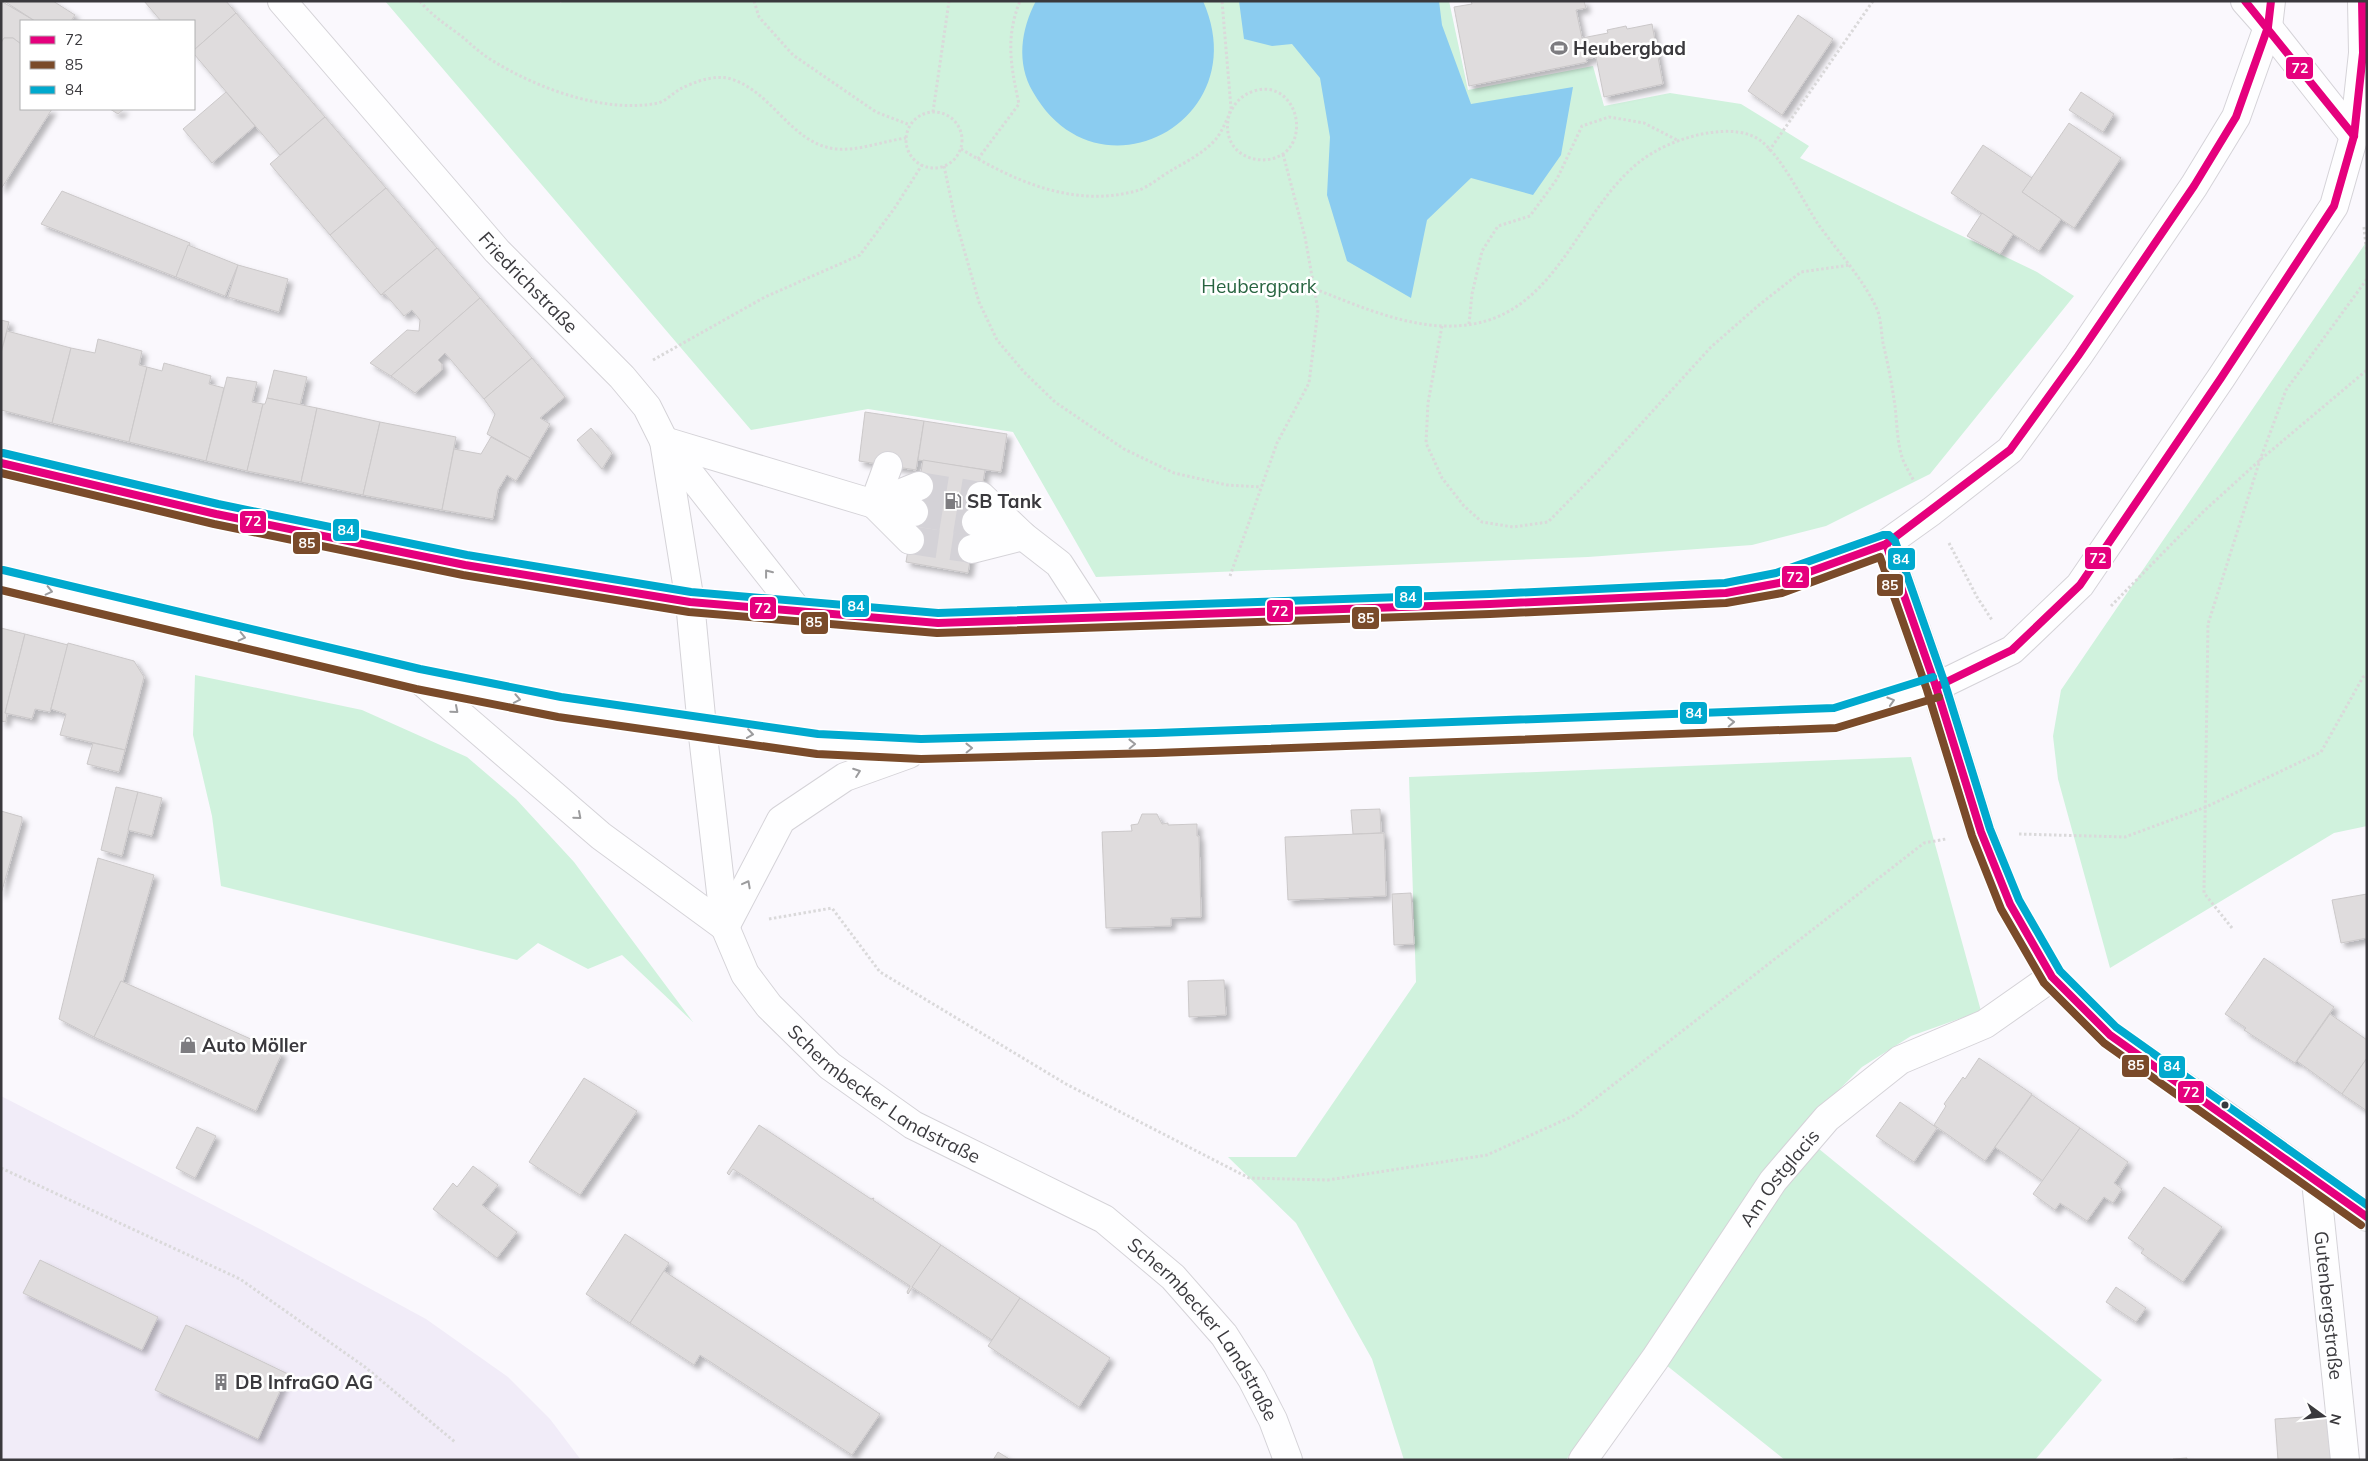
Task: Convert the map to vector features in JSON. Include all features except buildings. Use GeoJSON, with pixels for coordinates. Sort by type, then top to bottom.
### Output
{"type":"FeatureCollection","features":[{"type":"Feature","properties":{"kind":"main road","name":"Friedrichstraße"},"geometry":{"type":"LineString","coordinates":[[282,1],[497,251],[622,377],[647,406],[664,441],[690,602]]}},
{"type":"Feature","properties":{"kind":"main road"},"geometry":{"type":"LineString","coordinates":[[2245,1],[2270,14],[2360,138]]}},
{"type":"Feature","properties":{"kind":"main road"},"geometry":{"type":"LineString","coordinates":[[1,580],[418,678],[559,707],[817,744],[921,749],[1185,742],[1836,718],[1936,687],[2012,650],[2080,585],[2222,378],[2334,206],[2360,138],[2363,53],[2362,1]]}},
{"type":"Feature","properties":{"kind":"main road"},"geometry":{"type":"LineString","coordinates":[[1,463],[216,514],[465,565],[690,602],[938,623],[1217,615],[1726,593],[1779,583],[1886,544],[2010,450],[2078,356],[2194,186],[2236,117],[2270,14]]}},
{"type":"Feature","properties":{"kind":"main road"},"geometry":{"type":"LineString","coordinates":[[664,441],[874,504],[914,512]]}},
{"type":"Feature","properties":{"kind":"main road"},"geometry":{"type":"LineString","coordinates":[[664,441],[798,611]]}},
{"type":"Feature","properties":{"kind":"main road"},"geometry":{"type":"LineString","coordinates":[[874,504],[888,466]]}},
{"type":"Feature","properties":{"kind":"main road"},"geometry":{"type":"LineString","coordinates":[[874,504],[919,486]]}},
{"type":"Feature","properties":{"kind":"main road"},"geometry":{"type":"LineString","coordinates":[[874,504],[910,540]]}},
{"type":"Feature","properties":{"kind":"main road"},"geometry":{"type":"LineString","coordinates":[[978,509],[1023,536],[1059,564],[1094,618]]}},
{"type":"Feature","properties":{"kind":"main road"},"geometry":{"type":"LineString","coordinates":[[972,549],[1023,536]]}},
{"type":"Feature","properties":{"kind":"main road"},"geometry":{"type":"LineString","coordinates":[[1886,544],[1936,687],[1981,832],[2010,904],[2052,977],[2110,1036],[2367,1217]]}},
{"type":"Feature","properties":{"kind":"main road","name":"Schermbecker Landstraße"},"geometry":{"type":"LineString","coordinates":[[690,602],[702,728],[725,927],[751,982],[769,1006],[830,1066],[913,1125],[1104,1219],[1173,1277],[1224,1335],[1252,1378],[1274,1420],[1288,1460]]}},
{"type":"Feature","properties":{"kind":"main road"},"geometry":{"type":"LineString","coordinates":[[418,678],[601,836],[725,927],[781,820],[845,777],[921,749]]}},
{"type":"Feature","properties":{"kind":"main road","name":"Am Ostglacis"},"geometry":{"type":"LineString","coordinates":[[1584,1460],[1655,1360],[1773,1181],[1827,1118],[1900,1060],[1985,1024],[2052,977]]}},
{"type":"Feature","properties":{"kind":"main road","name":"Gutenbergstraße"},"geometry":{"type":"LineString","coordinates":[[2316,1181],[2345,1460]]}},
{"type":"Feature","properties":{"kind":"path"},"geometry":{"type":"LineString","coordinates":[[420,1],[430,13],[491,60],[524,78],[587,99],[614,106],[660,102],[680,90],[705,79],[730,78],[756,91],[813,143],[835,149],[860,149],[879,142],[906,138]]}},
{"type":"Feature","properties":{"kind":"path"},"geometry":{"type":"LineString","coordinates":[[754,1],[759,17],[793,55],[876,112],[910,125]]}},
{"type":"Feature","properties":{"kind":"path"},"geometry":{"type":"LineString","coordinates":[[933,112],[949,1]]}},
{"type":"Feature","properties":{"kind":"path"},"geometry":{"type":"LineString","coordinates":[[978,159],[1019,104],[1010,58],[1010,36],[1014,16],[1020,1]]}},
{"type":"Feature","properties":{"kind":"path"},"geometry":{"type":"LineString","coordinates":[[961,149],[992,168],[1038,188],[1086,197],[1138,191],[1192,158],[1215,140],[1231,108],[1242,96],[1257,90],[1273,91],[1286,99],[1296,112],[1298,127],[1293,142],[1283,154],[1268,161],[1252,159],[1239,152],[1229,138],[1227,123],[1231,108],[1222,1]]}},
{"type":"Feature","properties":{"kind":"path"},"geometry":{"type":"LineString","coordinates":[[1769,151],[1804,104],[1873,1]]}},
{"type":"Feature","properties":{"kind":"path"},"geometry":{"type":"LineString","coordinates":[[933,112],[946,114],[956,123],[962,135],[961,149],[955,159],[944,166],[933,168],[922,165],[913,158],[908,148],[906,138],[910,125],[920,115],[933,112]]}},
{"type":"Feature","properties":{"kind":"path"},"geometry":{"type":"LineString","coordinates":[[1469,324],[1472,294],[1482,252],[1498,226],[1530,216],[1558,179],[1582,126],[1609,117],[1644,123],[1680,141]]}},
{"type":"Feature","properties":{"kind":"path"},"geometry":{"type":"LineString","coordinates":[[1314,289],[1390,316],[1424,325],[1455,327],[1491,319],[1520,305],[1549,277],[1581,236],[1603,201],[1627,172],[1656,151],[1706,132],[1733,131],[1760,141],[1784,168],[1836,250],[1851,265],[1877,309],[1892,384],[1903,459],[1976,597],[2012,650]]}},
{"type":"Feature","properties":{"kind":"path"},"geometry":{"type":"LineString","coordinates":[[1217,615],[1277,443],[1309,383],[1318,310],[1305,237],[1283,154]]}},
{"type":"Feature","properties":{"kind":"path"},"geometry":{"type":"LineString","coordinates":[[622,377],[765,297],[860,255],[894,210],[922,165]]}},
{"type":"Feature","properties":{"kind":"path"},"geometry":{"type":"LineString","coordinates":[[944,166],[964,251],[979,302],[997,340],[1024,372],[1055,402],[1124,449],[1174,473],[1227,485],[1261,487]]}},
{"type":"Feature","properties":{"kind":"path"},"geometry":{"type":"LineString","coordinates":[[1442,326],[1428,403],[1426,443],[1442,478],[1464,506],[1482,522],[1513,527],[1548,522],[1600,470],[1711,347],[1758,305],[1801,272],[1851,265]]}},
{"type":"Feature","properties":{"kind":"path"},"geometry":{"type":"LineString","coordinates":[[2232,928],[2204,893],[2208,624],[2260,460],[2286,390],[2367,279]]}},
{"type":"Feature","properties":{"kind":"path"},"geometry":{"type":"LineString","coordinates":[[2109,609],[2204,511],[2260,460],[2367,370]]}},
{"type":"Feature","properties":{"kind":"path"},"geometry":{"type":"LineString","coordinates":[[725,927],[832,908],[880,972],[1066,1084],[1249,1178],[1328,1180],[1487,1155],[1573,1116],[1924,843],[1981,832],[2125,837],[2206,807],[2321,752],[2364,677],[2367,675]]}},
{"type":"Feature","properties":{"kind":"path"},"geometry":{"type":"LineString","coordinates":[[1,1168],[240,1279],[365,1367],[455,1442]]}},
{"type":"Feature","properties":{"kind":"shaded area"},"geometry":{"type":"Polygon","coordinates":[[[1,1096],[262,1230],[426,1319],[508,1377],[550,1419],[581,1460],[1,1460],[1,1096]]]}},
{"type":"Feature","properties":{"kind":"green space","name":"Heubergpark"},"geometry":{"type":"Polygon","coordinates":[[[385,1],[558,1],[561,3],[562,1],[1449,1],[1468,90],[1593,66],[1604,106],[1670,93],[1741,104],[1809,146],[1800,158],[2037,272],[2074,296],[1930,474],[1826,526],[1752,545],[1588,557],[1096,577],[1013,432],[868,409],[751,430],[385,1]]]}},
{"type":"Feature","properties":{"kind":"green space"},"geometry":{"type":"Polygon","coordinates":[[[2367,241],[2367,826],[2334,833],[2110,968],[2058,779],[2053,736],[2061,690],[2367,241]]]}},
{"type":"Feature","properties":{"kind":"green space"},"geometry":{"type":"Polygon","coordinates":[[[195,675],[362,710],[467,757],[516,799],[574,862],[693,1022],[622,955],[588,969],[538,943],[517,960],[221,886],[212,816],[193,735],[195,675]]]}},
{"type":"Feature","properties":{"kind":"green space"},"geometry":{"type":"Polygon","coordinates":[[[1911,757],[1981,1011],[1911,1036],[1862,1067],[1797,1131],[2102,1380],[2035,1460],[1785,1460],[1646,1349],[1566,1460],[1404,1460],[1372,1359],[1296,1223],[1228,1157],[1296,1157],[1416,982],[1409,777],[1911,757]]]}},
{"type":"Feature","properties":{"kind":"water"},"geometry":{"type":"Polygon","coordinates":[[[1036,1],[1203,1],[1214,44],[1208,82],[1190,113],[1162,134],[1129,145],[1094,142],[1061,125],[1033,92],[1024,69],[1022,46],[1024,34],[1036,1]]]}},
{"type":"Feature","properties":{"kind":"water"},"geometry":{"type":"Polygon","coordinates":[[[1239,1],[1439,1],[1442,25],[1471,104],[1573,87],[1561,155],[1533,195],[1471,178],[1427,220],[1411,298],[1347,261],[1327,195],[1330,137],[1320,78],[1292,44],[1272,46],[1244,39],[1239,1]]]}},
{"type":"Feature","properties":{"kind":"tunnel"},"geometry":{"type":"LineString","coordinates":[[919,486],[981,496]]}},
{"type":"Feature","properties":{"kind":"tunnel"},"geometry":{"type":"LineString","coordinates":[[914,512],[976,522]]}},
{"type":"Feature","properties":{"kind":"tunnel"},"geometry":{"type":"LineString","coordinates":[[910,540],[972,549]]}},
{"type":"Feature","properties":{"kind":"transit line","name":"72"},"geometry":{"type":"LineString","coordinates":[[2245,1],[2354,136]]}},
{"type":"Feature","properties":{"kind":"transit line","name":"72"},"geometry":{"type":"LineString","coordinates":[[1,463],[216,514],[465,565],[690,602],[938,623],[1490,604],[1726,593],[1779,583],[1886,544],[2010,450],[2078,356],[2194,186],[2236,117],[2268,27],[2271,1]]}},
{"type":"Feature","properties":{"kind":"transit line","name":"72"},"geometry":{"type":"LineString","coordinates":[[1936,687],[2012,650],[2080,585],[2221,378],[2334,206],[2354,136],[2363,53],[2362,1]]}},
{"type":"Feature","properties":{"kind":"transit line","name":"84"},"geometry":{"type":"LineString","coordinates":[[3,453],[218,504],[467,555],[691,592],[938,613],[1490,594],[1725,583],[1776,573],[1883,535],[1889,535],[1895,541],[1945,684],[1990,829],[2019,900],[2060,971],[2116,1027],[2367,1205]]}},
{"type":"Feature","properties":{"kind":"transit line","name":"85"},"geometry":{"type":"LineString","coordinates":[[1,473],[214,524],[463,575],[689,612],[937,633],[1490,614],[1726,603],[1782,593],[1880,557],[1927,690],[1972,836],[2001,909],[2044,983],[2104,1043],[2361,1225]]}},
{"type":"Feature","properties":{"kind":"transit line","name":"72"},"geometry":{"type":"LineString","coordinates":[[1886,544],[1936,687],[1981,832],[2010,904],[2052,977],[2110,1035],[2367,1217]]}},
{"type":"Feature","properties":{"kind":"transit line","name":"84"},"geometry":{"type":"LineString","coordinates":[[3,570],[420,669],[561,697],[818,734],[921,739],[1156,733],[1834,708],[1933,677]]}},
{"type":"Feature","properties":{"kind":"transit line","name":"85"},"geometry":{"type":"LineString","coordinates":[[1,590],[416,689],[558,717],[817,754],[921,759],[1156,753],[1836,728],[1939,697]]}},
{"type":"Feature","properties":{"kind":"place","name":"Heubergbad"},"geometry":{"type":"Point","coordinates":[1559,48]}},
{"type":"Feature","properties":{"kind":"place","name":"SB Tank"},"geometry":{"type":"Point","coordinates":[953,501]}},
{"type":"Feature","properties":{"kind":"place","name":"Auto Möller"},"geometry":{"type":"Point","coordinates":[188,1045]}},
{"type":"Feature","properties":{"kind":"place","name":"DB InfraGO AG"},"geometry":{"type":"Point","coordinates":[221,1382]}}]}
